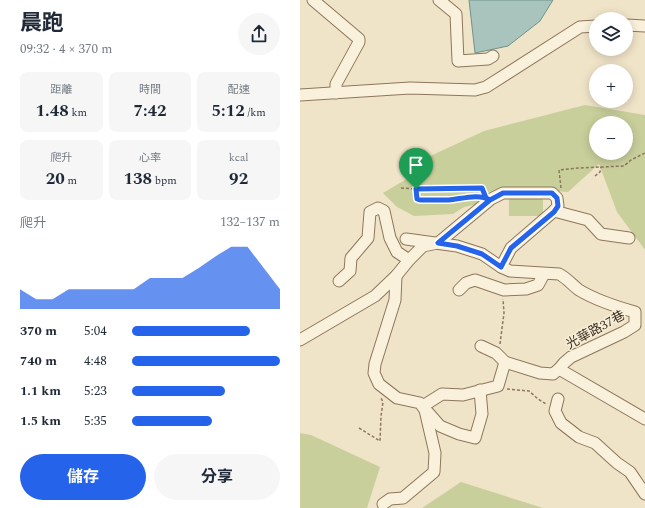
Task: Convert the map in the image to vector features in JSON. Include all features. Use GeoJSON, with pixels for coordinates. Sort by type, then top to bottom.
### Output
{"type":"FeatureCollection","features":[{"type":"Feature","properties":{"kind":"street"},"geometry":{"type":"LineString","coordinates":[[313,0],[359,39],[359,42],[336,84],[336,93]]}},
{"type":"Feature","properties":{"kind":"street"},"geometry":{"type":"LineString","coordinates":[[439,0],[456,14],[458,61],[488,60],[494,56]]}},
{"type":"Feature","properties":{"kind":"street"},"geometry":{"type":"LineString","coordinates":[[633,25],[645,26]]}},
{"type":"Feature","properties":{"kind":"street"},"geometry":{"type":"LineString","coordinates":[[300,95],[410,88],[475,90],[486,87],[580,27],[589,26]]}},
{"type":"Feature","properties":{"kind":"street"},"geometry":{"type":"LineString","coordinates":[[300,340],[375,296],[424,246],[438,243],[487,202],[503,193],[552,193],[557,198],[558,206],[554,212],[511,248],[501,267]]}},
{"type":"Feature","properties":{"kind":"street"},"geometry":{"type":"LineString","coordinates":[[339,281],[350,271],[351,258],[368,238],[370,212],[378,208],[384,212],[390,238],[397,252],[409,260]]}},
{"type":"Feature","properties":{"kind":"street"},"geometry":{"type":"LineString","coordinates":[[554,212],[588,220],[601,234],[629,238]]}},
{"type":"Feature","properties":{"kind":"street","name":"光華路37巷"},"geometry":{"type":"LineString","coordinates":[[406,239],[457,246],[482,254],[501,267],[510,271],[559,274],[565,277],[579,290],[613,305],[635,312],[635,325],[624,332],[571,357],[559,370]]}},
{"type":"Feature","properties":{"kind":"street"},"geometry":{"type":"LineString","coordinates":[[459,290],[466,283],[475,280],[504,290],[526,289],[538,285],[544,274]]}},
{"type":"Feature","properties":{"kind":"street"},"geometry":{"type":"LineString","coordinates":[[396,276],[395,300],[383,334],[375,364],[374,373],[380,384],[397,398],[420,404],[440,426],[475,438],[482,414],[480,390]]}},
{"type":"Feature","properties":{"kind":"street"},"geometry":{"type":"LineString","coordinates":[[481,346],[496,353],[505,362],[540,373],[553,374],[559,370],[645,419]]}},
{"type":"Feature","properties":{"kind":"street"},"geometry":{"type":"LineString","coordinates":[[424,408],[442,394],[463,395],[498,386],[505,362]]}},
{"type":"Feature","properties":{"kind":"street"},"geometry":{"type":"LineString","coordinates":[[558,399],[555,411],[561,423],[579,438],[594,443],[630,472],[645,494]]}},
{"type":"Feature","properties":{"kind":"street"},"geometry":{"type":"LineString","coordinates":[[383,504],[390,499],[403,498],[434,472],[435,453],[424,408]]}},
{"type":"Feature","properties":{"kind":"path"},"geometry":{"type":"LineString","coordinates":[[552,193],[561,189],[559,170],[624,166],[631,160],[645,153]]}},
{"type":"Feature","properties":{"kind":"path"},"geometry":{"type":"LineString","coordinates":[[595,176],[600,172],[601,167]]}},
{"type":"Feature","properties":{"kind":"path"},"geometry":{"type":"LineString","coordinates":[[401,188],[482,188],[487,202]]}},
{"type":"Feature","properties":{"kind":"path"},"geometry":{"type":"LineString","coordinates":[[416,189],[417,199],[420,200],[450,200],[472,197],[487,202]]}},
{"type":"Feature","properties":{"kind":"path"},"geometry":{"type":"LineString","coordinates":[[501,336],[504,313],[502,289]]}},
{"type":"Feature","properties":{"kind":"path"},"geometry":{"type":"LineString","coordinates":[[498,386],[508,390],[529,391],[555,411]]}},
{"type":"Feature","properties":{"kind":"path"},"geometry":{"type":"LineString","coordinates":[[359,428],[380,440],[383,402],[380,396]]}},
{"type":"Feature","properties":{"kind":"green space"},"geometry":{"type":"Polygon","coordinates":[[[585,105],[589,106],[589,108],[603,108],[645,115],[645,250],[617,212],[599,164],[568,192],[536,190],[484,192],[479,204],[464,207],[453,214],[414,216],[397,207],[383,193],[410,177],[411,165],[484,131],[585,105]]]}},
{"type":"Feature","properties":{"kind":"green space"},"geometry":{"type":"Polygon","coordinates":[[[509,196],[543,196],[543,216],[509,216],[509,196]]]}},
{"type":"Feature","properties":{"kind":"green space"},"geometry":{"type":"Polygon","coordinates":[[[300,433],[311,435],[380,467],[367,508],[300,508],[300,433]]]}},
{"type":"Feature","properties":{"kind":"green space"},"geometry":{"type":"Polygon","coordinates":[[[461,482],[543,508],[422,508],[461,482]]]}},
{"type":"Feature","properties":{"kind":"water"},"geometry":{"type":"Polygon","coordinates":[[[469,0],[553,0],[540,21],[508,46],[475,53],[469,0]]]}},
{"type":"Feature","properties":{"kind":"route"},"geometry":{"type":"LineString","coordinates":[[416,189],[417,199],[420,200],[450,200],[472,197],[486,198],[490,200],[503,193],[552,193],[557,198],[558,206],[554,212],[511,248],[501,267],[482,254],[457,246],[438,243],[490,200],[486,198],[482,188],[416,189]]}}]}
